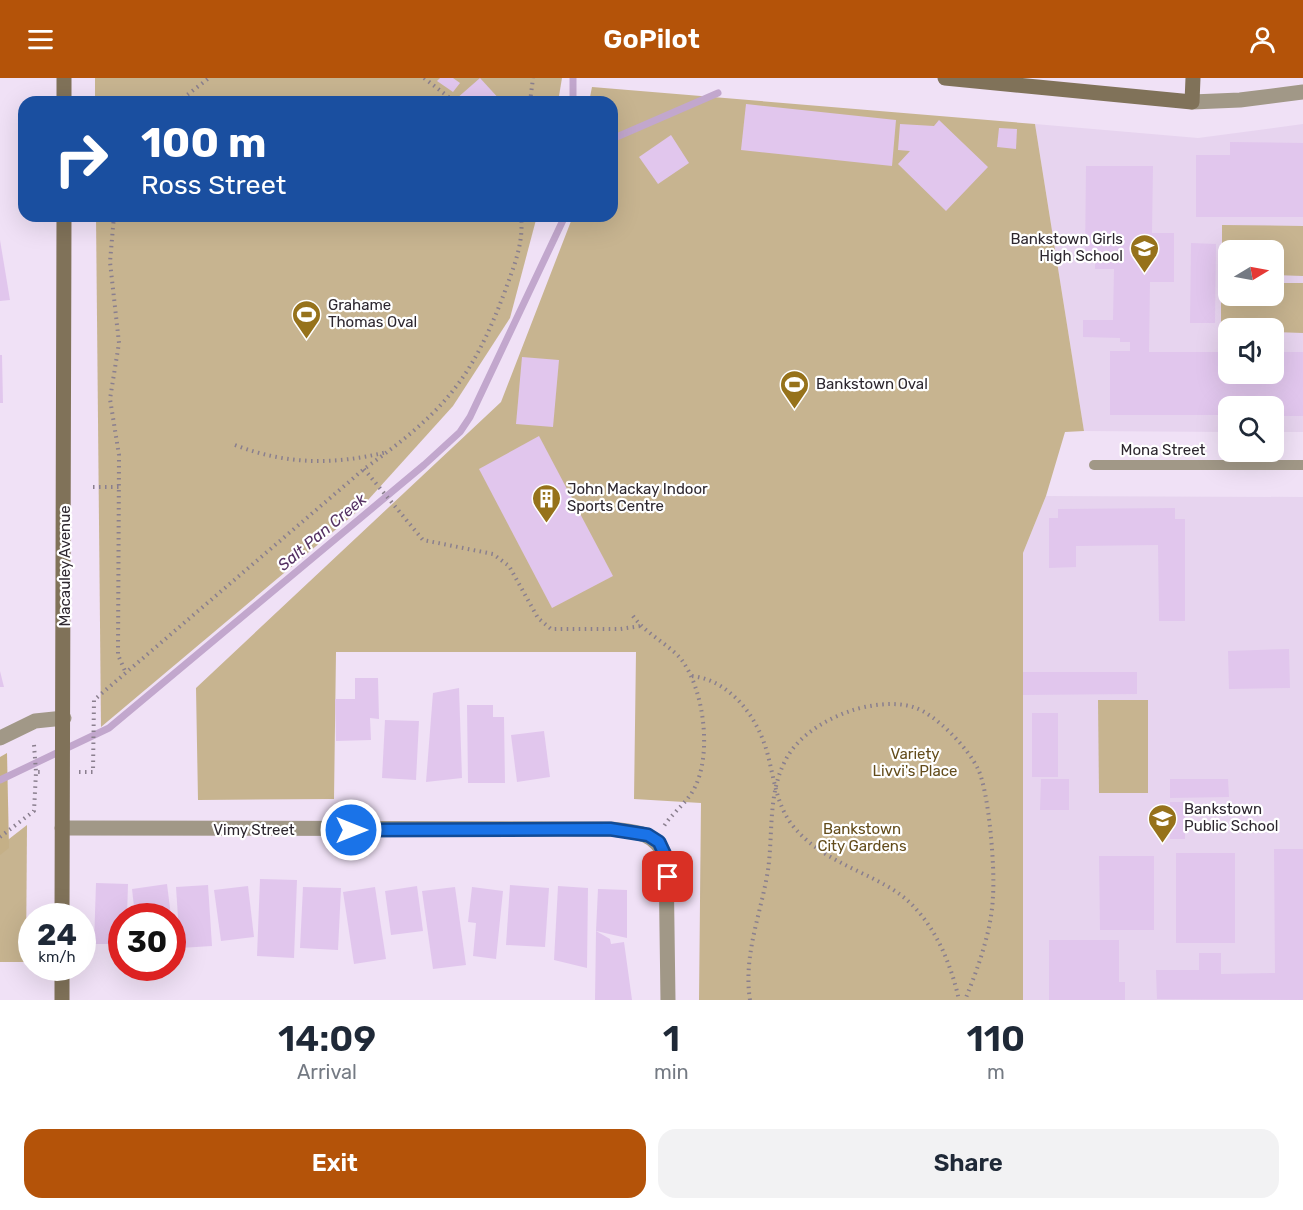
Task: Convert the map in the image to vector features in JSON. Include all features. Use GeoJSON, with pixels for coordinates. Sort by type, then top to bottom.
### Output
{"type":"FeatureCollection","features":[{"type":"Feature","properties":{"kind":"main road"},"geometry":{"type":"LineString","coordinates":[[64,78],[64,96]]}},
{"type":"Feature","properties":{"kind":"main road"},"geometry":{"type":"LineString","coordinates":[[945,78],[1192,102],[1193,78]]}},
{"type":"Feature","properties":{"kind":"main road","name":"Macauley Avenue"},"geometry":{"type":"LineString","coordinates":[[62,903],[64,222]]}},
{"type":"Feature","properties":{"kind":"main road"},"geometry":{"type":"LineString","coordinates":[[62,981],[62,1000]]}},
{"type":"Feature","properties":{"kind":"street"},"geometry":{"type":"LineString","coordinates":[[1192,102],[1240,100],[1303,92]]}},
{"type":"Feature","properties":{"kind":"street"},"geometry":{"type":"LineString","coordinates":[[0,738],[34,721],[64,718]]}},
{"type":"Feature","properties":{"kind":"street","name":"Vimy Street"},"geometry":{"type":"LineString","coordinates":[[62,828],[438,831],[610,829],[648,835],[659,842]]}},
{"type":"Feature","properties":{"kind":"street"},"geometry":{"type":"LineString","coordinates":[[659,842],[666,857],[668,877],[668,1000]]}},
{"type":"Feature","properties":{"kind":"lane","name":"Mona Street"},"geometry":{"type":"LineString","coordinates":[[1094,465],[1303,465]]}},
{"type":"Feature","properties":{"kind":"path"},"geometry":{"type":"LineString","coordinates":[[186,96],[209,78]]}},
{"type":"Feature","properties":{"kind":"path"},"geometry":{"type":"LineString","coordinates":[[424,78],[447,96]]}},
{"type":"Feature","properties":{"kind":"path"},"geometry":{"type":"LineString","coordinates":[[531,96],[533,78]]}},
{"type":"Feature","properties":{"kind":"path"},"geometry":{"type":"LineString","coordinates":[[113,222],[110,262],[119,343],[110,399],[119,455],[118,655],[125,671]]}},
{"type":"Feature","properties":{"kind":"path"},"geometry":{"type":"LineString","coordinates":[[94,754],[94,700],[125,671],[364,469],[446,403],[476,358],[517,258],[521,237],[520,222]]}},
{"type":"Feature","properties":{"kind":"path"},"geometry":{"type":"LineString","coordinates":[[235,445],[267,456],[301,462],[336,462],[389,451]]}},
{"type":"Feature","properties":{"kind":"path"},"geometry":{"type":"LineString","coordinates":[[364,469],[423,540],[493,554],[509,566],[538,618],[551,629],[620,629],[641,626]]}},
{"type":"Feature","properties":{"kind":"path"},"geometry":{"type":"LineString","coordinates":[[93,487],[119,487]]}},
{"type":"Feature","properties":{"kind":"path"},"geometry":{"type":"LineString","coordinates":[[633,616],[641,626],[680,658],[692,676],[704,717],[701,762],[696,786],[664,825],[659,842]]}},
{"type":"Feature","properties":{"kind":"path"},"geometry":{"type":"LineString","coordinates":[[692,676],[702,678],[736,696],[763,739],[775,788],[792,824],[812,846],[842,865],[894,890],[921,915],[947,960],[959,1000]]}},
{"type":"Feature","properties":{"kind":"path"},"geometry":{"type":"LineString","coordinates":[[750,1000],[747,977],[750,946],[762,905],[768,868],[775,788],[784,762],[802,739],[827,719],[860,707],[890,704],[914,707],[941,724],[963,747],[979,770],[991,850],[994,896],[986,938],[965,1000]]}},
{"type":"Feature","properties":{"kind":"path"},"geometry":{"type":"LineString","coordinates":[[34,745],[36,771]]}},
{"type":"Feature","properties":{"kind":"path"},"geometry":{"type":"LineString","coordinates":[[0,837],[34,811]]}},
{"type":"Feature","properties":{"kind":"shaded area","name":"Bankstown Girls High School"},"geometry":{"type":"Polygon","coordinates":[[[1035,124],[1198,138],[1303,124],[1303,432],[1284,432],[1284,396],[1218,396],[1218,432],[1084,431],[1035,124]]]}},
{"type":"Feature","properties":{"kind":"shaded area","name":"Bankstown Public School"},"geometry":{"type":"Polygon","coordinates":[[[1046,496],[1303,497],[1303,1000],[1023,1000],[1023,553],[1046,496]]]}},
{"type":"Feature","properties":{"kind":"shaded area"},"geometry":{"type":"Polygon","coordinates":[[[7,753],[9,848],[0,855],[0,757],[7,753]]]}},
{"type":"Feature","properties":{"kind":"green space"},"geometry":{"type":"Polygon","coordinates":[[[95,78],[562,78],[559,96],[95,96],[95,78]]]}},
{"type":"Feature","properties":{"kind":"green space"},"geometry":{"type":"Polygon","coordinates":[[[592,87],[1035,124],[1084,431],[1065,432],[1046,496],[1023,553],[1023,1000],[699,1000],[701,803],[634,799],[636,652],[336,652],[334,799],[198,800],[196,688],[501,402],[571,222],[618,222],[618,96],[590,96],[592,87]]]}},
{"type":"Feature","properties":{"kind":"green space"},"geometry":{"type":"Polygon","coordinates":[[[96,222],[535,222],[510,318],[453,406],[359,510],[101,727],[96,222]]]}},
{"type":"Feature","properties":{"kind":"green space"},"geometry":{"type":"Polygon","coordinates":[[[1222,225],[1303,226],[1303,276],[1284,275],[1284,240],[1222,240],[1222,225]]]}},
{"type":"Feature","properties":{"kind":"green space"},"geometry":{"type":"Polygon","coordinates":[[[1284,283],[1303,283],[1303,333],[1284,332],[1284,318],[1221,318],[1221,306],[1284,306],[1284,283]]]}},
{"type":"Feature","properties":{"kind":"green space"},"geometry":{"type":"Polygon","coordinates":[[[1098,700],[1148,700],[1148,793],[1099,793],[1098,700]]]}},
{"type":"Feature","properties":{"kind":"green space"},"geometry":{"type":"Polygon","coordinates":[[[27,825],[26,903],[18,903],[18,962],[0,962],[0,846],[27,825]]]}},
{"type":"Feature","properties":{"kind":"building"},"geometry":{"type":"Polygon","coordinates":[[[440,78],[453,78],[460,83],[453,92],[437,81],[440,78]]]}},
{"type":"Feature","properties":{"kind":"building"},"geometry":{"type":"Polygon","coordinates":[[[480,78],[496,96],[459,96],[480,78]]]}},
{"type":"Feature","properties":{"kind":"building"},"geometry":{"type":"Polygon","coordinates":[[[746,104],[896,120],[892,166],[741,150],[746,104]]]}},
{"type":"Feature","properties":{"kind":"building"},"geometry":{"type":"Polygon","coordinates":[[[939,120],[988,167],[946,211],[898,164],[910,151],[898,150],[900,124],[934,126],[939,120]]]}},
{"type":"Feature","properties":{"kind":"building"},"geometry":{"type":"Polygon","coordinates":[[[999,128],[1017,129],[1016,149],[997,147],[999,128]]]}},
{"type":"Feature","properties":{"kind":"building"},"geometry":{"type":"Polygon","coordinates":[[[671,135],[689,163],[658,184],[639,157],[671,135]]]}},
{"type":"Feature","properties":{"kind":"building"},"geometry":{"type":"Polygon","coordinates":[[[1230,142],[1303,143],[1303,217],[1196,217],[1196,155],[1230,155],[1230,142]]]}},
{"type":"Feature","properties":{"kind":"building"},"geometry":{"type":"Polygon","coordinates":[[[1086,166],[1153,166],[1152,233],[1174,233],[1174,282],[1150,282],[1149,352],[1218,352],[1218,384],[1284,384],[1284,352],[1303,352],[1303,416],[1284,416],[1284,396],[1218,396],[1218,415],[1110,415],[1110,351],[1130,351],[1130,342],[1120,342],[1120,338],[1083,337],[1083,320],[1113,320],[1114,269],[1095,269],[1095,259],[1085,259],[1086,166]]]}},
{"type":"Feature","properties":{"kind":"building"},"geometry":{"type":"Polygon","coordinates":[[[0,240],[10,300],[0,301],[0,240]]]}},
{"type":"Feature","properties":{"kind":"building"},"geometry":{"type":"Polygon","coordinates":[[[1191,243],[1216,244],[1215,323],[1190,323],[1191,243]]]}},
{"type":"Feature","properties":{"kind":"building"},"geometry":{"type":"Polygon","coordinates":[[[0,355],[2,355],[3,403],[0,403],[0,355]]]}},
{"type":"Feature","properties":{"kind":"building"},"geometry":{"type":"Polygon","coordinates":[[[522,357],[559,360],[553,427],[516,424],[522,357]]]}},
{"type":"Feature","properties":{"kind":"building","name":"John Mackay Indoor Sports Centre"},"geometry":{"type":"Polygon","coordinates":[[[539,436],[613,576],[552,608],[479,469],[539,436]]]}},
{"type":"Feature","properties":{"kind":"building"},"geometry":{"type":"Polygon","coordinates":[[[1175,508],[1175,519],[1185,519],[1185,621],[1159,621],[1158,545],[1076,546],[1076,567],[1049,568],[1049,518],[1058,518],[1058,509],[1175,508]]]}},
{"type":"Feature","properties":{"kind":"building"},"geometry":{"type":"Polygon","coordinates":[[[1289,649],[1290,688],[1229,689],[1228,651],[1289,649]]]}},
{"type":"Feature","properties":{"kind":"building"},"geometry":{"type":"Polygon","coordinates":[[[0,671],[4,687],[0,687],[0,671]]]}},
{"type":"Feature","properties":{"kind":"building"},"geometry":{"type":"Polygon","coordinates":[[[1023,672],[1137,672],[1137,694],[1023,695],[1023,672]]]}},
{"type":"Feature","properties":{"kind":"building"},"geometry":{"type":"Polygon","coordinates":[[[355,678],[378,678],[379,719],[370,718],[371,740],[336,741],[335,699],[355,699],[355,678]]]}},
{"type":"Feature","properties":{"kind":"building"},"geometry":{"type":"Polygon","coordinates":[[[459,688],[462,778],[426,782],[433,693],[459,688]]]}},
{"type":"Feature","properties":{"kind":"building"},"geometry":{"type":"Polygon","coordinates":[[[467,705],[493,705],[493,717],[504,717],[505,783],[468,783],[467,705]]]}},
{"type":"Feature","properties":{"kind":"building"},"geometry":{"type":"Polygon","coordinates":[[[1032,713],[1058,713],[1058,777],[1032,777],[1032,713]]]}},
{"type":"Feature","properties":{"kind":"building"},"geometry":{"type":"Polygon","coordinates":[[[385,720],[419,721],[416,780],[382,778],[385,720]]]}},
{"type":"Feature","properties":{"kind":"building"},"geometry":{"type":"Polygon","coordinates":[[[544,731],[550,777],[517,782],[511,735],[544,731]]]}},
{"type":"Feature","properties":{"kind":"building"},"geometry":{"type":"Polygon","coordinates":[[[1041,779],[1069,779],[1069,810],[1040,810],[1041,779]]]}},
{"type":"Feature","properties":{"kind":"building"},"geometry":{"type":"Polygon","coordinates":[[[1170,779],[1228,779],[1229,797],[1170,798],[1170,779]]]}},
{"type":"Feature","properties":{"kind":"building"},"geometry":{"type":"Polygon","coordinates":[[[1170,802],[1185,802],[1185,839],[1170,839],[1170,802]]]}},
{"type":"Feature","properties":{"kind":"building"},"geometry":{"type":"Polygon","coordinates":[[[1274,849],[1303,849],[1303,1000],[1157,999],[1156,970],[1199,970],[1199,953],[1221,953],[1221,974],[1275,973],[1274,849]]]}},
{"type":"Feature","properties":{"kind":"building"},"geometry":{"type":"Polygon","coordinates":[[[1176,853],[1235,853],[1235,943],[1176,943],[1176,853]]]}},
{"type":"Feature","properties":{"kind":"building"},"geometry":{"type":"Polygon","coordinates":[[[1099,856],[1154,856],[1154,930],[1100,930],[1099,856]]]}},
{"type":"Feature","properties":{"kind":"building"},"geometry":{"type":"Polygon","coordinates":[[[260,879],[297,880],[294,958],[257,956],[260,879]]]}},
{"type":"Feature","properties":{"kind":"building"},"geometry":{"type":"Polygon","coordinates":[[[96,883],[128,884],[127,903],[108,903],[108,944],[96,944],[96,883]]]}},
{"type":"Feature","properties":{"kind":"building"},"geometry":{"type":"Polygon","coordinates":[[[167,884],[169,903],[134,903],[132,889],[167,884]]]}},
{"type":"Feature","properties":{"kind":"building"},"geometry":{"type":"Polygon","coordinates":[[[208,885],[212,946],[186,948],[186,903],[177,903],[176,887],[208,885]]]}},
{"type":"Feature","properties":{"kind":"building"},"geometry":{"type":"Polygon","coordinates":[[[510,885],[549,888],[545,947],[506,945],[510,885]]]}},
{"type":"Feature","properties":{"kind":"building"},"geometry":{"type":"Polygon","coordinates":[[[248,886],[254,937],[221,941],[214,890],[248,886]]]}},
{"type":"Feature","properties":{"kind":"building"},"geometry":{"type":"Polygon","coordinates":[[[417,886],[423,931],[391,935],[385,891],[417,886]]]}},
{"type":"Feature","properties":{"kind":"building"},"geometry":{"type":"Polygon","coordinates":[[[558,886],[588,888],[587,968],[554,960],[558,886]]]}},
{"type":"Feature","properties":{"kind":"building"},"geometry":{"type":"Polygon","coordinates":[[[303,887],[341,888],[338,950],[300,948],[303,887]]]}},
{"type":"Feature","properties":{"kind":"building"},"geometry":{"type":"Polygon","coordinates":[[[375,887],[386,959],[354,964],[343,892],[375,887]]]}},
{"type":"Feature","properties":{"kind":"building"},"geometry":{"type":"Polygon","coordinates":[[[455,887],[466,965],[433,969],[422,891],[455,887]]]}},
{"type":"Feature","properties":{"kind":"building"},"geometry":{"type":"Polygon","coordinates":[[[472,887],[503,891],[496,959],[473,956],[476,923],[468,922],[472,887]]]}},
{"type":"Feature","properties":{"kind":"building"},"geometry":{"type":"Polygon","coordinates":[[[598,889],[627,890],[627,938],[596,931],[598,889]]]}},
{"type":"Feature","properties":{"kind":"building"},"geometry":{"type":"Polygon","coordinates":[[[596,931],[610,939],[611,944],[624,942],[632,1000],[595,1000],[596,931]]]}},
{"type":"Feature","properties":{"kind":"building"},"geometry":{"type":"Polygon","coordinates":[[[1049,940],[1119,940],[1119,982],[1125,982],[1125,1000],[1049,1000],[1049,940]]]}},
{"type":"Feature","properties":{"kind":"waterway","name":"Salt Pan Creek"},"geometry":{"type":"LineString","coordinates":[[573,78],[573,96]]}},
{"type":"Feature","properties":{"kind":"waterway"},"geometry":{"type":"LineString","coordinates":[[618,136],[718,93]]}},
{"type":"Feature","properties":{"kind":"waterway","name":"Salt Pan Creek"},"geometry":{"type":"LineString","coordinates":[[0,780],[109,728],[424,465],[460,432],[470,417],[562,222]]}},
{"type":"Feature","properties":{"kind":"place","name":"Bankstown Girls High School"},"geometry":{"type":"Point","coordinates":[1144,274]}},
{"type":"Feature","properties":{"kind":"place","name":"Grahame Thomas Oval"},"geometry":{"type":"Point","coordinates":[307,340]}},
{"type":"Feature","properties":{"kind":"place","name":"Bankstown Oval"},"geometry":{"type":"Point","coordinates":[795,410]}},
{"type":"Feature","properties":{"kind":"place","name":"John Mackay Indoor Sports Centre"},"geometry":{"type":"Point","coordinates":[546,524]}},
{"type":"Feature","properties":{"kind":"place","name":"Bankstown Public School"},"geometry":{"type":"Point","coordinates":[1163,844]}},
{"type":"Feature","properties":{"kind":"route"},"geometry":{"type":"LineString","coordinates":[[351,830],[610,829],[633,832],[648,835],[659,842],[666,857],[668,877]]}},
{"type":"Feature","properties":{"kind":"park label","name":"Variety Livvi's Place"},"geometry":{"type":"Point","coordinates":[915,762]}},
{"type":"Feature","properties":{"kind":"park label","name":"Bankstown City Gardens"},"geometry":{"type":"Point","coordinates":[862,838]}}]}
